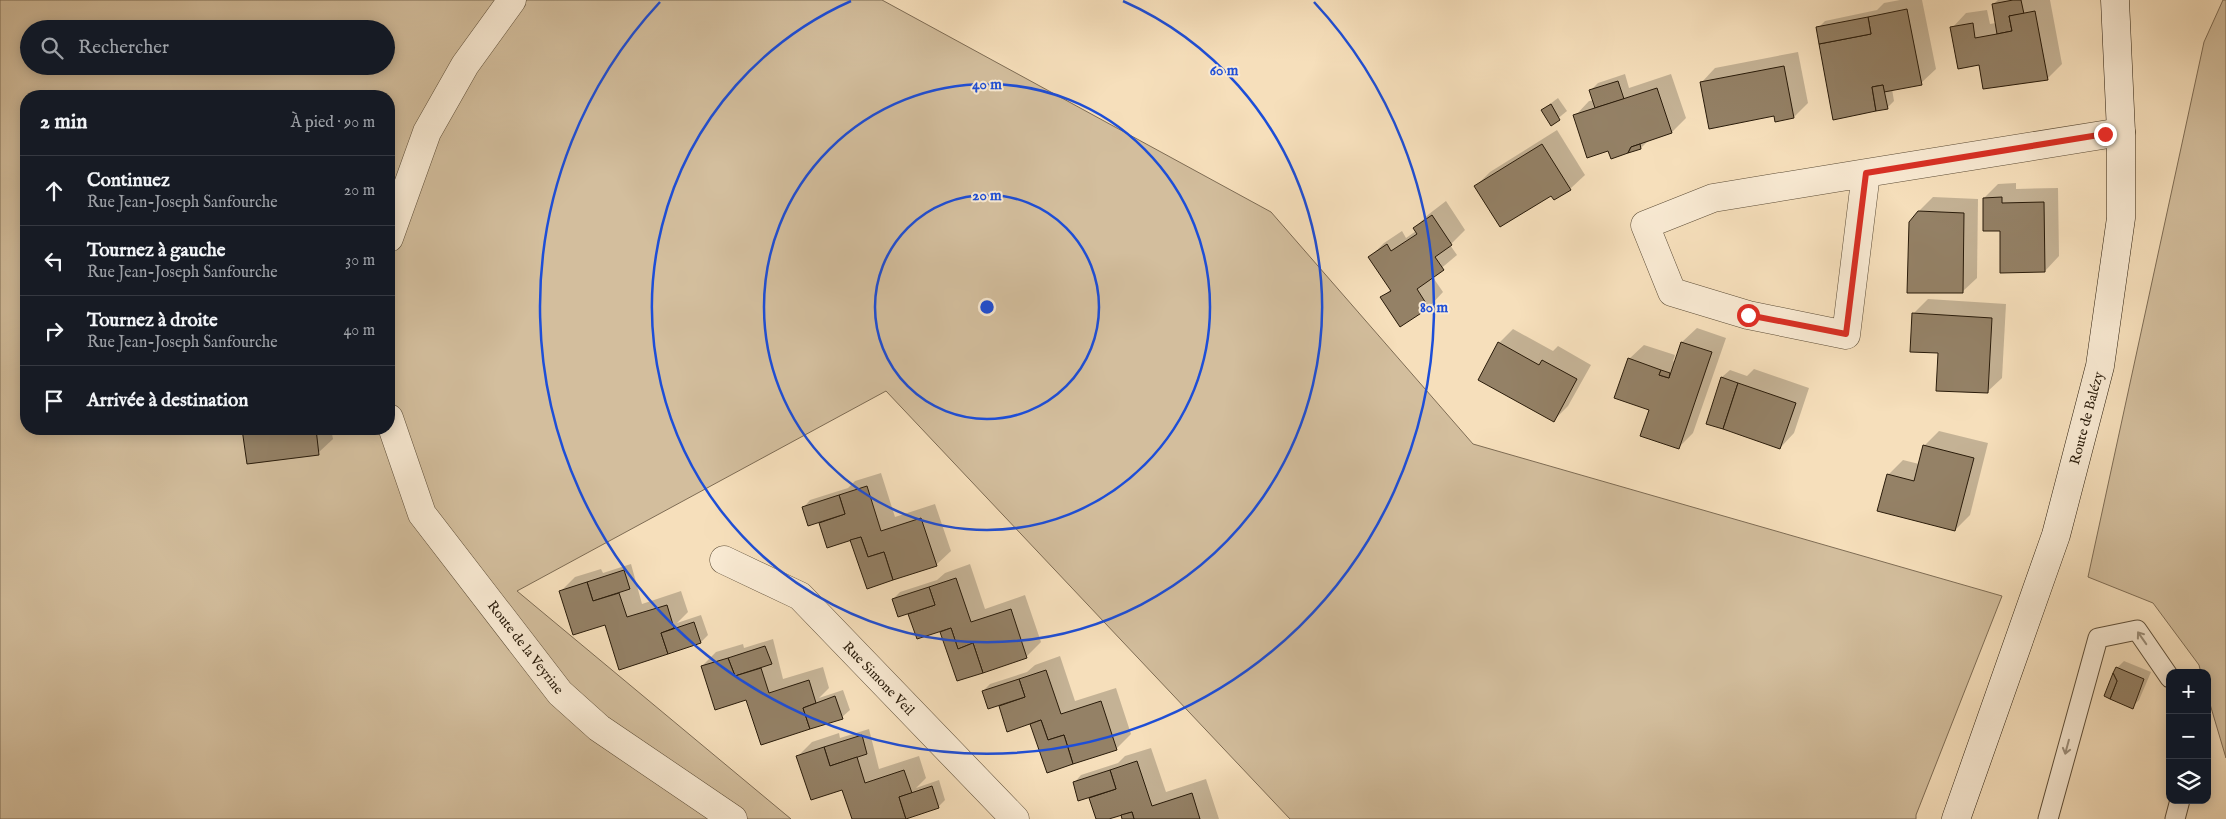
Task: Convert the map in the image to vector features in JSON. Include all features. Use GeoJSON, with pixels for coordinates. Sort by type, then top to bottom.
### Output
{"type":"FeatureCollection","features":[{"type":"Feature","properties":{"kind":"street"},"geometry":{"type":"LineString","coordinates":[[395,221],[427,132],[465,65],[512,0]]}},
{"type":"Feature","properties":{"kind":"street","name":"Route de Balézy"},"geometry":{"type":"LineString","coordinates":[[1956,819],[2056,535],[2100,366],[2121,218],[2121,132],[2115,0]]}},
{"type":"Feature","properties":{"kind":"street"},"geometry":{"type":"LineString","coordinates":[[1866,173],[1846,334],[1748,315],[1672,292],[1644,225],[1712,198],[1866,173],[2121,132]]}},
{"type":"Feature","properties":{"kind":"street","name":"Route de la Veyrine"},"geometry":{"type":"LineString","coordinates":[[395,435],[422,514],[560,693],[599,728],[733,819]]}},
{"type":"Feature","properties":{"kind":"street","name":"Rue Simone Veil"},"geometry":{"type":"LineString","coordinates":[[724,560],[800,596],[1015,819]]}},
{"type":"Feature","properties":{"kind":"lane"},"geometry":{"type":"LineString","coordinates":[[2048,819],[2098,638],[2137,630],[2166,672]]}},
{"type":"Feature","properties":{"kind":"lane"},"geometry":{"type":"LineString","coordinates":[[2175,819],[2179,804]]}},
{"type":"Feature","properties":{"kind":"shaded area"},"geometry":{"type":"Polygon","coordinates":[[[0,0],[882,0],[1271,212],[1473,444],[2002,596],[1916,819],[1290,819],[886,391],[517,591],[791,819],[0,819],[0,0]]]}},
{"type":"Feature","properties":{"kind":"shaded area"},"geometry":{"type":"Polygon","coordinates":[[[2223,0],[2226,0],[2226,758],[2211,707],[2211,669],[2200,669],[2199,665],[2153,603],[2088,577],[2204,42],[2223,0]]]}},
{"type":"Feature","properties":{"kind":"building"},"geometry":{"type":"Polygon","coordinates":[[[2021,0],[2024,14],[2009,16],[2012,31],[1997,34],[1992,4],[2021,0]]]}},
{"type":"Feature","properties":{"kind":"building"},"geometry":{"type":"Polygon","coordinates":[[[1907,9],[1922,85],[1884,92],[1883,85],[1872,87],[1876,111],[1833,120],[1819,44],[1871,34],[1868,17],[1907,9]]]}},
{"type":"Feature","properties":{"kind":"building"},"geometry":{"type":"Polygon","coordinates":[[[2035,11],[2048,80],[1983,89],[1979,65],[1958,69],[1950,27],[1973,23],[1975,38],[1997,34],[2012,31],[2009,16],[2035,11]]]}},
{"type":"Feature","properties":{"kind":"building"},"geometry":{"type":"Polygon","coordinates":[[[1868,17],[1871,34],[1819,44],[1816,27],[1868,17]]]}},
{"type":"Feature","properties":{"kind":"building"},"geometry":{"type":"Polygon","coordinates":[[[1784,66],[1794,118],[1775,122],[1774,116],[1709,129],[1700,82],[1784,66]]]}},
{"type":"Feature","properties":{"kind":"building"},"geometry":{"type":"Polygon","coordinates":[[[1618,81],[1624,99],[1595,108],[1589,90],[1618,81]]]}},
{"type":"Feature","properties":{"kind":"building"},"geometry":{"type":"Polygon","coordinates":[[[1883,85],[1888,109],[1876,111],[1872,87],[1883,85]]]}},
{"type":"Feature","properties":{"kind":"building"},"geometry":{"type":"Polygon","coordinates":[[[1657,88],[1672,133],[1631,147],[1628,153],[1611,159],[1608,151],[1587,158],[1573,115],[1657,88]]]}},
{"type":"Feature","properties":{"kind":"building"},"geometry":{"type":"Polygon","coordinates":[[[1551,104],[1560,120],[1551,126],[1541,110],[1551,104]]]}},
{"type":"Feature","properties":{"kind":"building"},"geometry":{"type":"Polygon","coordinates":[[[1542,144],[1571,190],[1554,200],[1551,196],[1500,227],[1474,186],[1542,144]]]}},
{"type":"Feature","properties":{"kind":"building"},"geometry":{"type":"Polygon","coordinates":[[[1640,144],[1641,149],[1628,153],[1631,147],[1640,144]]]}},
{"type":"Feature","properties":{"kind":"building"},"geometry":{"type":"Polygon","coordinates":[[[2002,197],[2002,203],[2044,202],[2045,272],[2000,273],[2000,231],[1983,231],[1983,198],[2002,197]]]}},
{"type":"Feature","properties":{"kind":"building"},"geometry":{"type":"Polygon","coordinates":[[[1918,211],[1964,213],[1963,293],[1907,293],[1909,222],[1918,211]]]}},
{"type":"Feature","properties":{"kind":"building"},"geometry":{"type":"Polygon","coordinates":[[[1432,215],[1452,245],[1435,257],[1444,270],[1417,289],[1429,308],[1400,327],[1380,297],[1391,291],[1368,257],[1387,244],[1391,251],[1417,234],[1413,228],[1432,215]]]}},
{"type":"Feature","properties":{"kind":"building"},"geometry":{"type":"Polygon","coordinates":[[[1912,313],[1992,318],[1988,393],[1936,391],[1938,353],[1910,352],[1912,313]]]}},
{"type":"Feature","properties":{"kind":"building"},"geometry":{"type":"Polygon","coordinates":[[[1498,342],[1539,365],[1542,360],[1577,379],[1554,422],[1478,380],[1498,342]]]}},
{"type":"Feature","properties":{"kind":"building"},"geometry":{"type":"Polygon","coordinates":[[[1681,342],[1712,352],[1679,449],[1640,436],[1649,410],[1614,398],[1628,358],[1661,370],[1659,375],[1669,378],[1681,342]]]}},
{"type":"Feature","properties":{"kind":"building"},"geometry":{"type":"Polygon","coordinates":[[[1661,370],[1670,373],[1669,378],[1659,375],[1661,370]]]}},
{"type":"Feature","properties":{"kind":"building"},"geometry":{"type":"Polygon","coordinates":[[[1721,377],[1738,383],[1723,429],[1706,424],[1721,377]]]}},
{"type":"Feature","properties":{"kind":"building"},"geometry":{"type":"Polygon","coordinates":[[[1738,383],[1796,403],[1780,449],[1723,429],[1738,383]]]}},
{"type":"Feature","properties":{"kind":"building"},"geometry":{"type":"Polygon","coordinates":[[[243,435],[317,435],[319,455],[247,464],[243,435]]]}},
{"type":"Feature","properties":{"kind":"building"},"geometry":{"type":"Polygon","coordinates":[[[1923,445],[1974,458],[1955,531],[1877,511],[1887,474],[1914,481],[1923,445]]]}},
{"type":"Feature","properties":{"kind":"building"},"geometry":{"type":"Polygon","coordinates":[[[867,486],[881,531],[921,518],[937,566],[893,580],[884,552],[868,557],[861,537],[827,548],[819,523],[845,514],[839,495],[867,486]]]}},
{"type":"Feature","properties":{"kind":"building"},"geometry":{"type":"Polygon","coordinates":[[[839,495],[845,514],[808,526],[802,507],[839,495]]]}},
{"type":"Feature","properties":{"kind":"building"},"geometry":{"type":"Polygon","coordinates":[[[861,537],[868,557],[884,552],[893,580],[867,589],[850,540],[861,537]]]}},
{"type":"Feature","properties":{"kind":"building"},"geometry":{"type":"Polygon","coordinates":[[[624,570],[630,589],[593,601],[587,582],[624,570]]]}},
{"type":"Feature","properties":{"kind":"building"},"geometry":{"type":"Polygon","coordinates":[[[956,578],[971,622],[1011,609],[1027,658],[983,673],[973,643],[958,649],[951,628],[917,639],[908,614],[935,605],[929,587],[956,578]]]}},
{"type":"Feature","properties":{"kind":"building"},"geometry":{"type":"Polygon","coordinates":[[[587,582],[593,601],[619,593],[627,617],[667,605],[674,628],[661,633],[668,654],[619,670],[605,625],[573,635],[559,591],[587,582]]]}},
{"type":"Feature","properties":{"kind":"building"},"geometry":{"type":"Polygon","coordinates":[[[929,587],[935,605],[898,617],[892,599],[929,587]]]}},
{"type":"Feature","properties":{"kind":"building"},"geometry":{"type":"Polygon","coordinates":[[[694,622],[701,643],[668,654],[661,633],[694,622]]]}},
{"type":"Feature","properties":{"kind":"building"},"geometry":{"type":"Polygon","coordinates":[[[951,628],[958,649],[973,643],[983,673],[957,681],[940,632],[951,628]]]}},
{"type":"Feature","properties":{"kind":"building"},"geometry":{"type":"Polygon","coordinates":[[[765,646],[772,664],[735,676],[728,658],[765,646]]]}},
{"type":"Feature","properties":{"kind":"building"},"geometry":{"type":"Polygon","coordinates":[[[728,658],[735,676],[761,668],[769,693],[809,680],[816,703],[803,708],[810,729],[761,745],[746,700],[715,710],[701,666],[728,658]]]}},
{"type":"Feature","properties":{"kind":"building"},"geometry":{"type":"Polygon","coordinates":[[[2116,667],[2144,679],[2133,709],[2110,699],[2117,681],[2113,673],[2116,667]]]}},
{"type":"Feature","properties":{"kind":"building"},"geometry":{"type":"Polygon","coordinates":[[[1046,670],[1061,714],[1101,701],[1117,750],[1073,764],[1064,735],[1048,740],[1041,720],[1007,732],[999,706],[1025,697],[1019,679],[1046,670]]]}},
{"type":"Feature","properties":{"kind":"building"},"geometry":{"type":"Polygon","coordinates":[[[2113,673],[2117,681],[2110,699],[2104,696],[2113,673]]]}},
{"type":"Feature","properties":{"kind":"building"},"geometry":{"type":"Polygon","coordinates":[[[1019,679],[1025,697],[988,709],[982,691],[1019,679]]]}},
{"type":"Feature","properties":{"kind":"building"},"geometry":{"type":"Polygon","coordinates":[[[835,696],[843,719],[810,729],[803,708],[835,696]]]}},
{"type":"Feature","properties":{"kind":"building"},"geometry":{"type":"Polygon","coordinates":[[[1041,720],[1048,740],[1064,735],[1073,764],[1047,773],[1030,724],[1041,720]]]}},
{"type":"Feature","properties":{"kind":"building"},"geometry":{"type":"Polygon","coordinates":[[[862,735],[867,754],[830,766],[824,747],[862,735]]]}},
{"type":"Feature","properties":{"kind":"building"},"geometry":{"type":"Polygon","coordinates":[[[824,747],[830,766],[857,757],[865,783],[904,770],[912,793],[899,797],[906,819],[852,819],[842,790],[811,800],[796,756],[824,747]]]}},
{"type":"Feature","properties":{"kind":"building"},"geometry":{"type":"Polygon","coordinates":[[[1137,761],[1152,806],[1192,793],[1200,819],[1134,819],[1132,812],[1109,819],[1096,819],[1089,798],[1116,789],[1110,770],[1137,761]]]}},
{"type":"Feature","properties":{"kind":"building"},"geometry":{"type":"Polygon","coordinates":[[[1110,770],[1116,789],[1078,801],[1073,782],[1110,770]]]}},
{"type":"Feature","properties":{"kind":"building"},"geometry":{"type":"Polygon","coordinates":[[[932,786],[939,808],[906,819],[899,797],[932,786]]]}},
{"type":"Feature","properties":{"kind":"building"},"geometry":{"type":"Polygon","coordinates":[[[1132,812],[1134,819],[1122,819],[1121,815],[1132,812]]]}},
{"type":"Feature","properties":{"kind":"route"},"geometry":{"type":"LineString","coordinates":[[1748,315],[1846,334],[1866,173],[2105,134]]}}]}
